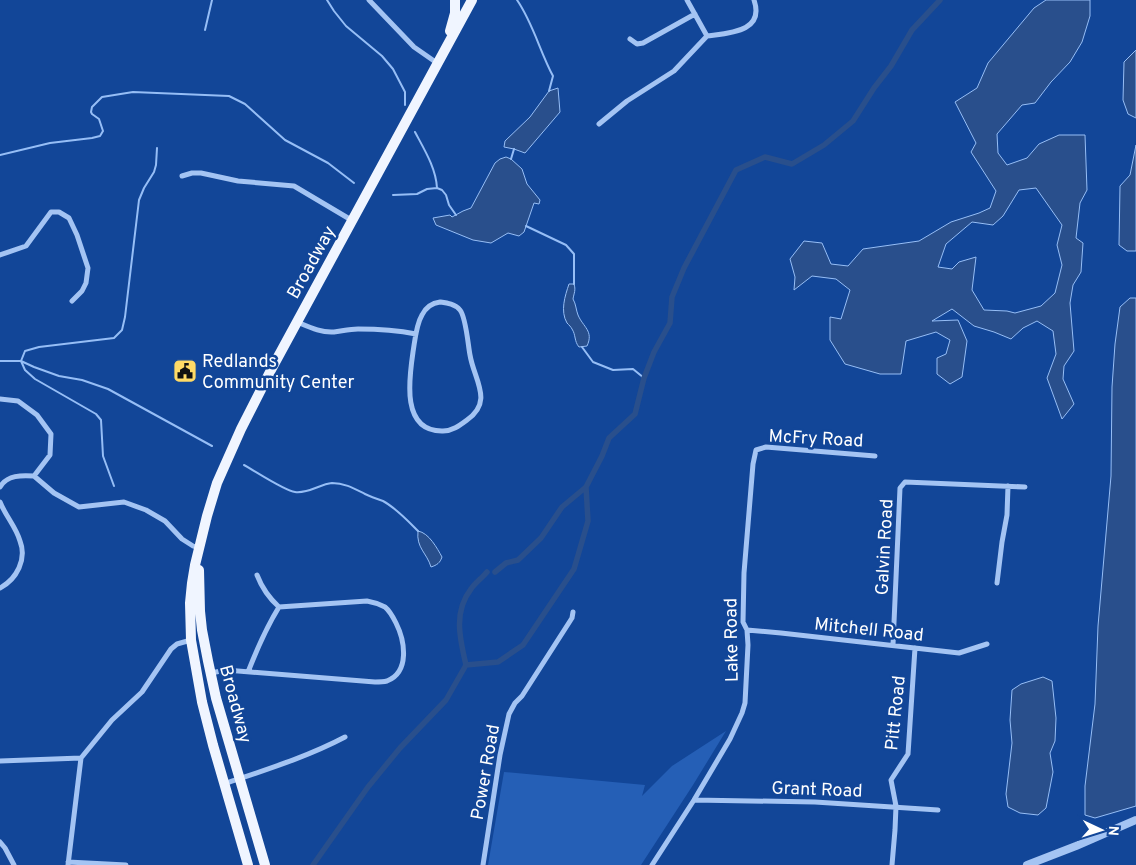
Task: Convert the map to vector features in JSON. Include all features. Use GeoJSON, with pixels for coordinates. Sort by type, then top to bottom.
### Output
{"type":"FeatureCollection","features":[{"type":"Feature","properties":{"kind":"main road"},"geometry":{"type":"LineString","coordinates":[[444,51],[454,19],[455,0]]}},
{"type":"Feature","properties":{"kind":"main road","name":"Broadway"},"geometry":{"type":"LineString","coordinates":[[248,865],[209,732],[191,640],[190,603],[192,583],[212,497],[241,428],[472,0]]}},
{"type":"Feature","properties":{"kind":"main road","name":"Broadway"},"geometry":{"type":"LineString","coordinates":[[199,548],[202,630],[216,698],[265,865]]}},
{"type":"Feature","properties":{"kind":"main road"},"geometry":{"type":"LineString","coordinates":[[209,732],[204,691],[205,680],[211,673]]}},
{"type":"Feature","properties":{"kind":"street"},"geometry":{"type":"LineString","coordinates":[[369,0],[414,47],[437,63]]}},
{"type":"Feature","properties":{"kind":"street"},"geometry":{"type":"LineString","coordinates":[[687,0],[707,36]]}},
{"type":"Feature","properties":{"kind":"street"},"geometry":{"type":"LineString","coordinates":[[599,124],[627,101],[674,71],[707,36],[736,32],[751,24],[757,12],[754,0]]}},
{"type":"Feature","properties":{"kind":"street"},"geometry":{"type":"LineString","coordinates":[[630,39],[637,44],[643,44],[695,14]]}},
{"type":"Feature","properties":{"kind":"street"},"geometry":{"type":"LineString","coordinates":[[182,176],[201,173],[238,181],[294,186],[353,221]]}},
{"type":"Feature","properties":{"kind":"street"},"geometry":{"type":"LineString","coordinates":[[0,255],[26,246],[51,212],[59,212],[69,218],[88,268],[86,283],[82,291],[72,301]]}},
{"type":"Feature","properties":{"kind":"street"},"geometry":{"type":"LineString","coordinates":[[440,302],[450,303],[460,310],[481,399],[479,408],[471,418],[454,429],[440,431],[428,429],[417,420],[411,408],[409,378],[416,334],[421,316],[428,307],[440,302]]}},
{"type":"Feature","properties":{"kind":"street"},"geometry":{"type":"LineString","coordinates":[[297,322],[324,332],[364,329],[397,330],[416,334]]}},
{"type":"Feature","properties":{"kind":"street"},"geometry":{"type":"LineString","coordinates":[[0,399],[18,401],[37,415],[51,434],[50,455],[34,476]]}},
{"type":"Feature","properties":{"kind":"street","name":"McFry Road"},"geometry":{"type":"LineString","coordinates":[[756,450],[766,447],[875,456]]}},
{"type":"Feature","properties":{"kind":"street","name":"Lake Road"},"geometry":{"type":"LineString","coordinates":[[652,865],[730,739],[745,703],[748,645],[747,630],[743,622],[744,573],[756,450]]}},
{"type":"Feature","properties":{"kind":"street"},"geometry":{"type":"LineString","coordinates":[[0,487],[3,482],[18,475],[34,476],[54,493],[78,507],[124,502],[146,510],[164,521],[182,539],[199,548]]}},
{"type":"Feature","properties":{"kind":"street","name":"Galvin Road"},"geometry":{"type":"LineString","coordinates":[[893,645],[900,488],[905,482],[1008,486]]}},
{"type":"Feature","properties":{"kind":"street"},"geometry":{"type":"LineString","coordinates":[[997,583],[1007,515],[1008,486],[1026,487]]}},
{"type":"Feature","properties":{"kind":"street"},"geometry":{"type":"LineString","coordinates":[[0,502],[20,540],[22,549],[19,568],[12,579],[0,588]]}},
{"type":"Feature","properties":{"kind":"street"},"geometry":{"type":"LineString","coordinates":[[211,673],[226,670],[375,682],[386,681],[400,670],[404,646],[398,628],[391,614],[385,608],[377,603],[367,601],[279,607],[262,588],[257,575]]}},
{"type":"Feature","properties":{"kind":"street"},"geometry":{"type":"LineString","coordinates":[[248,672],[266,629],[279,607]]}},
{"type":"Feature","properties":{"kind":"street","name":"Power Road"},"geometry":{"type":"LineString","coordinates":[[483,865],[499,758],[509,714],[572,618],[573,612]]}},
{"type":"Feature","properties":{"kind":"street","name":"Mitchell Road"},"geometry":{"type":"LineString","coordinates":[[747,630],[959,653],[987,644]]}},
{"type":"Feature","properties":{"kind":"street"},"geometry":{"type":"LineString","coordinates":[[126,865],[68,864],[81,758],[112,720],[142,692],[172,649],[177,644],[191,640]]}},
{"type":"Feature","properties":{"kind":"street","name":"Pitt Road"},"geometry":{"type":"LineString","coordinates":[[892,865],[896,806],[891,780],[908,754],[915,648]]}},
{"type":"Feature","properties":{"kind":"street"},"geometry":{"type":"LineString","coordinates":[[224,784],[326,747],[344,737]]}},
{"type":"Feature","properties":{"kind":"street"},"geometry":{"type":"LineString","coordinates":[[0,761],[81,758]]}},
{"type":"Feature","properties":{"kind":"street","name":"Grant Road"},"geometry":{"type":"LineString","coordinates":[[694,800],[815,802],[938,810]]}},
{"type":"Feature","properties":{"kind":"street"},"geometry":{"type":"LineString","coordinates":[[1027,865],[1136,820]]}},
{"type":"Feature","properties":{"kind":"street"},"geometry":{"type":"LineString","coordinates":[[0,842],[14,865]]}},
{"type":"Feature","properties":{"kind":"shaded area"},"geometry":{"type":"Polygon","coordinates":[[[1046,0],[1090,0],[1090,16],[1082,42],[1070,62],[1035,103],[1022,105],[997,134],[998,153],[1007,165],[1027,158],[1039,144],[1059,135],[1085,135],[1087,190],[1080,203],[1076,238],[1083,243],[1081,272],[1073,285],[1070,303],[1074,351],[1064,366],[1063,379],[1074,404],[1062,419],[1047,378],[1056,354],[1053,331],[1037,321],[1023,328],[1011,339],[974,326],[952,309],[932,321],[958,320],[967,341],[962,377],[950,384],[937,374],[937,358],[946,354],[950,340],[936,332],[906,341],[901,374],[880,374],[845,364],[830,340],[830,317],[841,319],[850,290],[836,279],[812,276],[794,290],[795,277],[790,259],[804,241],[822,243],[831,264],[848,266],[863,249],[919,241],[951,222],[990,208],[996,191],[971,152],[976,143],[955,102],[977,88],[988,63],[1034,8],[1046,0]],[[1036,188],[1019,190],[1003,216],[993,225],[972,222],[946,244],[938,267],[952,269],[959,262],[976,257],[972,290],[984,310],[1015,313],[1041,306],[1055,293],[1062,265],[1057,245],[1062,225],[1036,188]]]}},
{"type":"Feature","properties":{"kind":"shaded area"},"geometry":{"type":"Polygon","coordinates":[[[1136,50],[1136,118],[1128,114],[1123,100],[1124,62],[1136,50]]]}},
{"type":"Feature","properties":{"kind":"shaded area"},"geometry":{"type":"Polygon","coordinates":[[[558,88],[560,112],[525,153],[504,147],[505,141],[530,117],[549,91],[558,88]]]}},
{"type":"Feature","properties":{"kind":"shaded area"},"geometry":{"type":"Polygon","coordinates":[[[1136,145],[1136,251],[1127,251],[1119,245],[1120,186],[1130,175],[1136,145]]]}},
{"type":"Feature","properties":{"kind":"shaded area"},"geometry":{"type":"Polygon","coordinates":[[[506,157],[522,169],[527,184],[540,200],[539,204],[534,203],[524,232],[519,236],[508,233],[491,243],[473,240],[436,225],[433,218],[450,215],[452,217],[471,208],[495,163],[506,157]]]}},
{"type":"Feature","properties":{"kind":"shaded area"},"geometry":{"type":"Polygon","coordinates":[[[569,284],[574,284],[573,299],[578,315],[589,333],[587,346],[579,347],[573,331],[565,318],[564,304],[569,284]]]}},
{"type":"Feature","properties":{"kind":"shaded area"},"geometry":{"type":"Polygon","coordinates":[[[1130,298],[1136,298],[1136,806],[1095,818],[1085,815],[1085,786],[1095,704],[1098,626],[1111,476],[1112,387],[1115,344],[1120,307],[1130,298]]]}},
{"type":"Feature","properties":{"kind":"shaded area"},"geometry":{"type":"Polygon","coordinates":[[[418,531],[429,538],[442,557],[439,562],[431,567],[420,546],[418,531]]]}},
{"type":"Feature","properties":{"kind":"shaded area"},"geometry":{"type":"Polygon","coordinates":[[[1043,677],[1052,681],[1056,718],[1055,741],[1050,753],[1053,772],[1046,808],[1038,815],[1020,813],[1008,807],[1006,794],[1012,743],[1010,720],[1012,690],[1021,684],[1043,677]]]}},
{"type":"Feature","properties":{"kind":"shaded area"},"geometry":{"type":"Polygon","coordinates":[[[726,731],[641,865],[488,865],[504,772],[645,785],[642,796],[672,766],[726,731]]]}},
{"type":"Feature","properties":{"kind":"waterway"},"geometry":{"type":"LineString","coordinates":[[205,30],[212,0]]}},
{"type":"Feature","properties":{"kind":"waterway"},"geometry":{"type":"LineString","coordinates":[[327,0],[346,26],[382,56],[393,69],[405,92],[405,105]]}},
{"type":"Feature","properties":{"kind":"waterway"},"geometry":{"type":"LineString","coordinates":[[517,0],[528,18],[553,76],[549,91]]}},
{"type":"Feature","properties":{"kind":"waterway"},"geometry":{"type":"LineString","coordinates":[[466,665],[498,662],[523,645],[574,569],[588,521],[586,487],[609,438],[635,414],[644,378],[654,352],[670,323],[672,297],[684,268],[736,170],[765,157],[792,164],[824,145],[853,121],[891,66],[912,30],[940,0]]}},
{"type":"Feature","properties":{"kind":"waterway"},"geometry":{"type":"LineString","coordinates":[[0,155],[50,143],[100,136],[103,131],[99,119],[91,112],[92,107],[102,97],[133,92],[229,96],[245,104],[285,140],[328,163],[354,183]]}},
{"type":"Feature","properties":{"kind":"waterway"},"geometry":{"type":"LineString","coordinates":[[415,132],[432,166],[437,188]]}},
{"type":"Feature","properties":{"kind":"waterway"},"geometry":{"type":"LineString","coordinates":[[114,486],[103,456],[101,420],[96,414],[35,379],[25,370],[21,361],[25,351],[39,347],[114,338],[122,330],[139,200],[154,172],[157,148]]}},
{"type":"Feature","properties":{"kind":"waterway"},"geometry":{"type":"LineString","coordinates":[[511,159],[514,149]]}},
{"type":"Feature","properties":{"kind":"waterway"},"geometry":{"type":"LineString","coordinates":[[393,195],[417,194],[427,189],[437,188],[446,195],[449,205],[456,215]]}},
{"type":"Feature","properties":{"kind":"waterway"},"geometry":{"type":"LineString","coordinates":[[526,226],[566,245],[574,254],[574,284]]}},
{"type":"Feature","properties":{"kind":"waterway"},"geometry":{"type":"LineString","coordinates":[[582,347],[593,362],[613,370],[633,369],[644,378]]}},
{"type":"Feature","properties":{"kind":"waterway"},"geometry":{"type":"LineString","coordinates":[[0,361],[21,361],[59,376],[82,380],[108,389],[212,446]]}},
{"type":"Feature","properties":{"kind":"waterway"},"geometry":{"type":"LineString","coordinates":[[244,465],[290,491],[305,492],[332,483],[350,487],[388,504],[418,531]]}},
{"type":"Feature","properties":{"kind":"waterway"},"geometry":{"type":"LineString","coordinates":[[495,572],[506,563],[518,560],[541,538],[562,507],[586,487]]}},
{"type":"Feature","properties":{"kind":"waterway"},"geometry":{"type":"LineString","coordinates":[[313,865],[368,787],[400,748],[446,700],[466,665],[460,636],[462,607],[471,589],[487,572]]}},
{"type":"Feature","properties":{"kind":"place","name":"Redlands Community Center"},"geometry":{"type":"Point","coordinates":[185,371]}}]}
